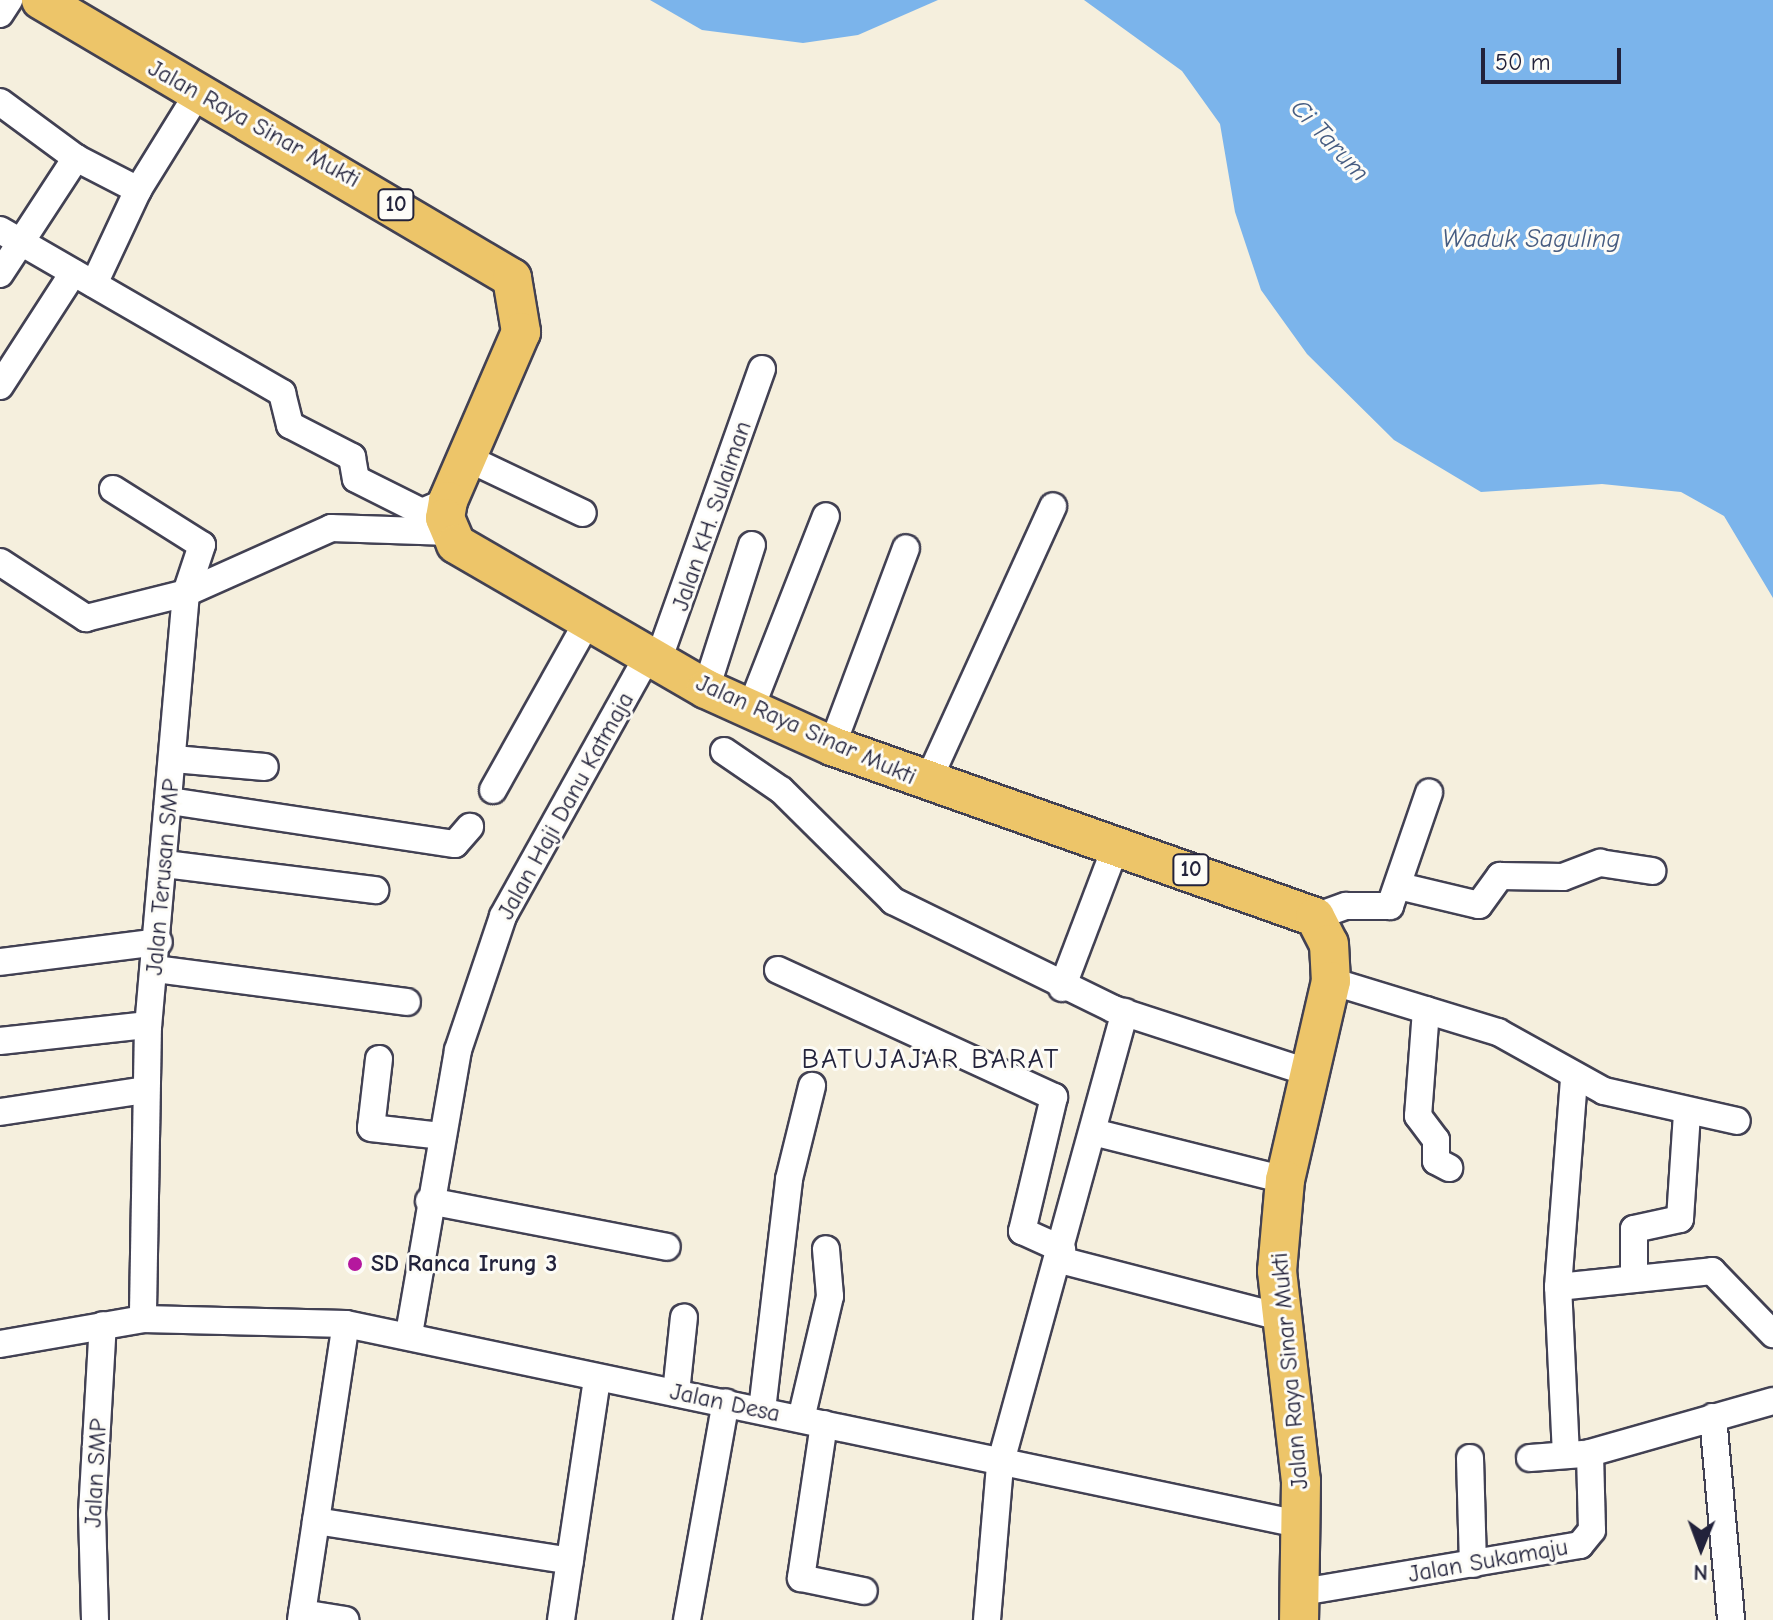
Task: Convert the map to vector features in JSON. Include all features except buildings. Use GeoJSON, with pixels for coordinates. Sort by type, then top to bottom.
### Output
{"type":"FeatureCollection","features":[{"type":"Feature","properties":{"kind":"highway","name":"Jalan Raya Sinar Mukti"},"geometry":{"type":"LineString","coordinates":[[41,0],[200,90],[512,278],[521,332],[467,458],[449,517],[507,578],[706,689],[832,746],[927,783],[1315,917],[1329,944],[1331,981],[1285,1180],[1280,1317],[1303,1525],[1300,1606]]}},
{"type":"Feature","properties":{"kind":"street"},"geometry":{"type":"LineString","coordinates":[[0,14],[9,0]]}},
{"type":"Feature","properties":{"kind":"street"},"geometry":{"type":"LineString","coordinates":[[0,386],[84,278],[200,90]]}},
{"type":"Feature","properties":{"kind":"street"},"geometry":{"type":"LineString","coordinates":[[0,102],[76,158],[138,190]]}},
{"type":"Feature","properties":{"kind":"street"},"geometry":{"type":"LineString","coordinates":[[0,274],[23,245],[76,158]]}},
{"type":"Feature","properties":{"kind":"street"},"geometry":{"type":"LineString","coordinates":[[0,230],[282,393],[290,425],[352,457],[356,479],[422,512],[449,517]]}},
{"type":"Feature","properties":{"kind":"street","name":"Jalan KH. Sulaiman"},"geometry":{"type":"LineString","coordinates":[[653,658],[762,369]]}},
{"type":"Feature","properties":{"kind":"street"},"geometry":{"type":"LineString","coordinates":[[467,458],[583,513]]}},
{"type":"Feature","properties":{"kind":"street","name":"Jalan Terusan SMP"},"geometry":{"type":"LineString","coordinates":[[113,489],[202,542],[186,593],[159,942],[148,1025],[143,1319]]}},
{"type":"Feature","properties":{"kind":"street"},"geometry":{"type":"LineString","coordinates":[[927,783],[1053,506]]}},
{"type":"Feature","properties":{"kind":"street"},"geometry":{"type":"LineString","coordinates":[[750,710],[826,516]]}},
{"type":"Feature","properties":{"kind":"street"},"geometry":{"type":"LineString","coordinates":[[0,562],[86,618],[186,593],[331,528],[449,517]]}},
{"type":"Feature","properties":{"kind":"street"},"geometry":{"type":"LineString","coordinates":[[706,689],[752,545]]}},
{"type":"Feature","properties":{"kind":"street"},"geometry":{"type":"LineString","coordinates":[[832,746],[906,548]]}},
{"type":"Feature","properties":{"kind":"street"},"geometry":{"type":"LineString","coordinates":[[493,790],[586,624]]}},
{"type":"Feature","properties":{"kind":"street","name":"Jalan Haji Danu Katmaja"},"geometry":{"type":"LineString","coordinates":[[409,1334],[429,1201],[458,1050],[503,916],[653,658]]}},
{"type":"Feature","properties":{"kind":"street"},"geometry":{"type":"LineString","coordinates":[[724,751],[781,790],[893,901],[1062,988],[1310,1073]]}},
{"type":"Feature","properties":{"kind":"street"},"geometry":{"type":"LineString","coordinates":[[174,759],[265,767]]}},
{"type":"Feature","properties":{"kind":"street"},"geometry":{"type":"LineString","coordinates":[[1315,917],[1346,906],[1384,909],[1399,886],[1429,793]]}},
{"type":"Feature","properties":{"kind":"street"},"geometry":{"type":"LineString","coordinates":[[170,801],[455,844],[470,827]]}},
{"type":"Feature","properties":{"kind":"street"},"geometry":{"type":"LineString","coordinates":[[1062,988],[1116,846]]}},
{"type":"Feature","properties":{"kind":"street"},"geometry":{"type":"LineString","coordinates":[[1399,886],[1479,905],[1500,876],[1563,877],[1600,863],[1652,871]]}},
{"type":"Feature","properties":{"kind":"street"},"geometry":{"type":"LineString","coordinates":[[165,864],[375,890]]}},
{"type":"Feature","properties":{"kind":"street"},"geometry":{"type":"LineString","coordinates":[[0,962],[159,942]]}},
{"type":"Feature","properties":{"kind":"street"},"geometry":{"type":"LineString","coordinates":[[156,969],[407,1002]]}},
{"type":"Feature","properties":{"kind":"street"},"geometry":{"type":"LineString","coordinates":[[778,970],[1054,1097],[1024,1235],[1061,1254],[1280,1317]]}},
{"type":"Feature","properties":{"kind":"street"},"geometry":{"type":"LineString","coordinates":[[1331,981],[1498,1032],[1574,1079],[1687,1113],[1737,1121]]}},
{"type":"Feature","properties":{"kind":"street"},"geometry":{"type":"LineString","coordinates":[[1426,1010],[1418,1116],[1436,1140],[1436,1161],[1449,1168]]}},
{"type":"Feature","properties":{"kind":"street"},"geometry":{"type":"LineString","coordinates":[[987,1620],[1000,1465],[1097,1133],[1125,1012]]}},
{"type":"Feature","properties":{"kind":"street"},"geometry":{"type":"LineString","coordinates":[[0,1041],[148,1025]]}},
{"type":"Feature","properties":{"kind":"street"},"geometry":{"type":"LineString","coordinates":[[379,1059],[371,1128],[441,1136]]}},
{"type":"Feature","properties":{"kind":"street"},"geometry":{"type":"LineString","coordinates":[[1574,1079],[1558,1287],[1578,1454]]}},
{"type":"Feature","properties":{"kind":"street"},"geometry":{"type":"LineString","coordinates":[[762,1410],[768,1310],[812,1086]]}},
{"type":"Feature","properties":{"kind":"street"},"geometry":{"type":"LineString","coordinates":[[0,1112],[145,1090]]}},
{"type":"Feature","properties":{"kind":"street"},"geometry":{"type":"LineString","coordinates":[[1634,1279],[1634,1229],[1680,1219],[1687,1113]]}},
{"type":"Feature","properties":{"kind":"street"},"geometry":{"type":"LineString","coordinates":[[1097,1133],[1285,1180]]}},
{"type":"Feature","properties":{"kind":"street"},"geometry":{"type":"LineString","coordinates":[[429,1201],[667,1247]]}},
{"type":"Feature","properties":{"kind":"street"},"geometry":{"type":"LineString","coordinates":[[1029,1201],[1071,1214]]}},
{"type":"Feature","properties":{"kind":"street"},"geometry":{"type":"LineString","coordinates":[[826,1249],[830,1296],[812,1422],[801,1578],[864,1591]]}},
{"type":"Feature","properties":{"kind":"street"},"geometry":{"type":"LineString","coordinates":[[1558,1287],[1712,1271],[1773,1334]]}},
{"type":"Feature","properties":{"kind":"street"},"geometry":{"type":"LineString","coordinates":[[676,1393],[684,1317]]}},
{"type":"Feature","properties":{"kind":"street","name":"Jalan Desa"},"geometry":{"type":"LineString","coordinates":[[0,1344],[143,1319],[346,1324],[409,1334],[597,1378],[726,1402],[1000,1465],[1303,1525]]}},
{"type":"Feature","properties":{"kind":"street"},"geometry":{"type":"LineString","coordinates":[[345,1620],[301,1616],[346,1324]]}},
{"type":"Feature","properties":{"kind":"street","name":"Jalan SMP"},"geometry":{"type":"LineString","coordinates":[[95,1620],[92,1513],[103,1325]]}},
{"type":"Feature","properties":{"kind":"street"},"geometry":{"type":"LineString","coordinates":[[561,1620],[597,1378]]}},
{"type":"Feature","properties":{"kind":"street"},"geometry":{"type":"LineString","coordinates":[[1530,1458],[1578,1454],[1773,1401]]}},
{"type":"Feature","properties":{"kind":"street"},"geometry":{"type":"LineString","coordinates":[[687,1620],[726,1402]]}},
{"type":"Feature","properties":{"kind":"street"},"geometry":{"type":"LineString","coordinates":[[1713,1417],[1731,1620]]}},
{"type":"Feature","properties":{"kind":"street","name":"Jalan Sukamaju"},"geometry":{"type":"LineString","coordinates":[[1300,1606],[1588,1539],[1578,1454]]}},
{"type":"Feature","properties":{"kind":"street"},"geometry":{"type":"LineString","coordinates":[[1470,1458],[1473,1564]]}},
{"type":"Feature","properties":{"kind":"street"},"geometry":{"type":"LineString","coordinates":[[316,1521],[570,1561]]}},
{"type":"Feature","properties":{"kind":"water"},"geometry":{"type":"Polygon","coordinates":[[[650,0],[938,0],[858,35],[803,43],[702,30],[650,0]]]}},
{"type":"Feature","properties":{"kind":"water","name":"Waduk Saguling"},"geometry":{"type":"Polygon","coordinates":[[[1084,0],[1773,0],[1773,598],[1724,516],[1681,492],[1602,484],[1481,492],[1394,440],[1307,354],[1261,290],[1235,212],[1220,124],[1182,71],[1084,0]]]}},
{"type":"Feature","properties":{"kind":"place","name":"SD Ranca Irung 3"},"geometry":{"type":"Point","coordinates":[355,1264]}},
{"type":"Feature","properties":{"kind":"district","name":"BATUJAJAR BARAT"},"geometry":{"type":"Point","coordinates":[931,1059]}},
{"type":"Feature","properties":{"kind":"water label","name":"Ci Tarum"},"geometry":{"type":"Point","coordinates":[1329,141]}}]}
